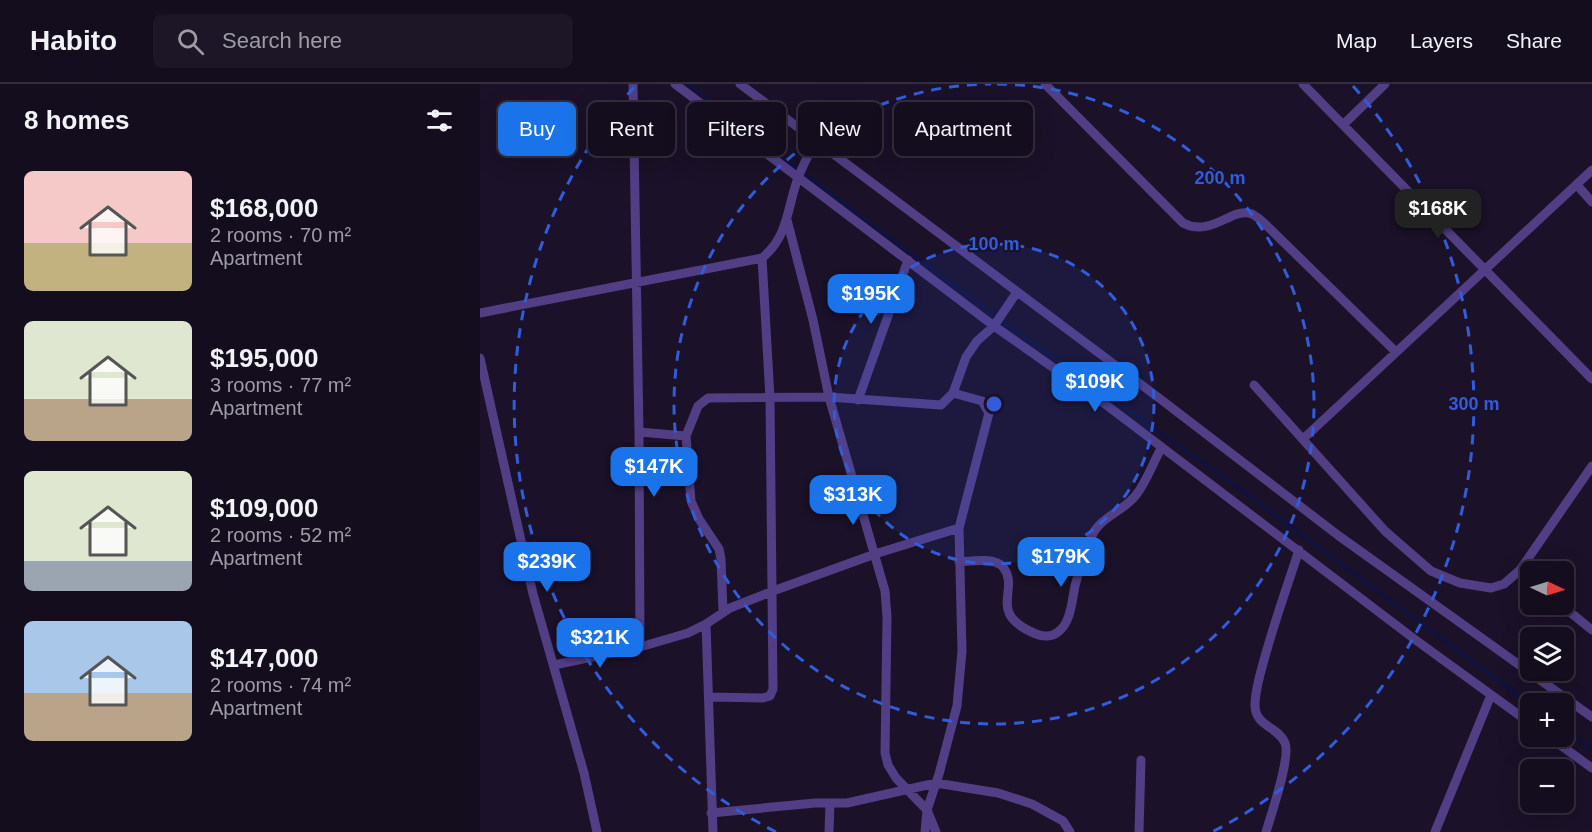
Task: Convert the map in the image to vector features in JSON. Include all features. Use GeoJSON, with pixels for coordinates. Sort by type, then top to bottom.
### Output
{"type":"FeatureCollection","features":[{"type":"Feature","properties":{"kind":"street"},"geometry":{"type":"LineString","coordinates":[[633,84],[640,647]]}},
{"type":"Feature","properties":{"kind":"street"},"geometry":{"type":"LineString","coordinates":[[675,84],[994,326],[1105,404],[1417,641],[1520,716]]}},
{"type":"Feature","properties":{"kind":"street"},"geometry":{"type":"LineString","coordinates":[[740,84],[798,125]]}},
{"type":"Feature","properties":{"kind":"street"},"geometry":{"type":"LineString","coordinates":[[1045,84],[1183,223],[1191,228],[1199,228],[1241,214],[1252,214],[1264,223],[1396,352]]}},
{"type":"Feature","properties":{"kind":"street"},"geometry":{"type":"LineString","coordinates":[[1303,84],[1592,379]]}},
{"type":"Feature","properties":{"kind":"street"},"geometry":{"type":"LineString","coordinates":[[1343,125],[1385,84]]}},
{"type":"Feature","properties":{"kind":"street"},"geometry":{"type":"LineString","coordinates":[[480,313],[762,258],[773,249],[787,220],[797,178],[808,156]]}},
{"type":"Feature","properties":{"kind":"street"},"geometry":{"type":"LineString","coordinates":[[839,156],[1339,536],[1592,717]]}},
{"type":"Feature","properties":{"kind":"street"},"geometry":{"type":"LineString","coordinates":[[1303,439],[1592,170]]}},
{"type":"Feature","properties":{"kind":"street"},"geometry":{"type":"LineString","coordinates":[[1576,185],[1592,202]]}},
{"type":"Feature","properties":{"kind":"street"},"geometry":{"type":"LineString","coordinates":[[787,220],[813,320],[829,397],[885,591],[887,617],[885,753],[888,765],[906,789],[927,810],[936,832]]}},
{"type":"Feature","properties":{"kind":"street"},"geometry":{"type":"LineString","coordinates":[[709,697],[763,698],[771,693],[773,591],[770,398],[762,258]]}},
{"type":"Feature","properties":{"kind":"street"},"geometry":{"type":"LineString","coordinates":[[858,400],[908,260]]}},
{"type":"Feature","properties":{"kind":"street"},"geometry":{"type":"LineString","coordinates":[[723,612],[719,549],[699,519],[691,501],[686,436],[693,415],[702,401],[708,398],[829,397],[941,405],[953,393],[966,357],[976,341],[994,326],[1017,292]]}},
{"type":"Feature","properties":{"kind":"street"},"geometry":{"type":"LineString","coordinates":[[480,358],[533,594],[584,773],[597,832]]}},
{"type":"Feature","properties":{"kind":"street"},"geometry":{"type":"LineString","coordinates":[[1254,385],[1385,531],[1431,571],[1460,583],[1491,588],[1504,584],[1520,570]]}},
{"type":"Feature","properties":{"kind":"street"},"geometry":{"type":"LineString","coordinates":[[926,832],[927,810],[957,706],[961,675],[963,651],[959,528],[989,413],[982,400],[953,393]]}},
{"type":"Feature","properties":{"kind":"street"},"geometry":{"type":"LineString","coordinates":[[639,432],[686,436]]}},
{"type":"Feature","properties":{"kind":"street"},"geometry":{"type":"LineString","coordinates":[[959,562],[998,563],[1004,568],[1007,576],[1009,615],[1015,622],[1042,636],[1050,636],[1059,632],[1069,614],[1075,586],[1096,527],[1125,507],[1136,496],[1162,447]]}},
{"type":"Feature","properties":{"kind":"street"},"geometry":{"type":"LineString","coordinates":[[1526,561],[1592,466]]}},
{"type":"Feature","properties":{"kind":"street"},"geometry":{"type":"LineString","coordinates":[[554,665],[640,647],[688,633],[723,612],[773,591],[875,554],[959,528]]}},
{"type":"Feature","properties":{"kind":"street"},"geometry":{"type":"LineString","coordinates":[[1266,832],[1284,769],[1286,745],[1281,736],[1260,722],[1257,717],[1256,692],[1268,645],[1299,550]]}},
{"type":"Feature","properties":{"kind":"street"},"geometry":{"type":"LineString","coordinates":[[1574,615],[1592,630]]}},
{"type":"Feature","properties":{"kind":"street"},"geometry":{"type":"LineString","coordinates":[[706,624],[712,832]]}},
{"type":"Feature","properties":{"kind":"street"},"geometry":{"type":"LineString","coordinates":[[1435,832],[1491,696]]}},
{"type":"Feature","properties":{"kind":"street"},"geometry":{"type":"LineString","coordinates":[[1563,747],[1592,768]]}},
{"type":"Feature","properties":{"kind":"street"},"geometry":{"type":"LineString","coordinates":[[1139,832],[1141,760]]}},
{"type":"Feature","properties":{"kind":"street"},"geometry":{"type":"LineString","coordinates":[[711,813],[786,805],[847,803],[936,783],[998,793],[1032,804],[1063,821],[1070,832]]}},
{"type":"Feature","properties":{"kind":"street"},"geometry":{"type":"LineString","coordinates":[[829,832],[830,803]]}},
{"type":"Feature","properties":{"kind":"waterway"},"geometry":{"type":"LineString","coordinates":[[688,84],[798,169]]}},
{"type":"Feature","properties":{"kind":"waterway"},"geometry":{"type":"LineString","coordinates":[[803,173],[996,317],[1229,481],[1520,697]]}},
{"type":"Feature","properties":{"kind":"waterway"},"geometry":{"type":"LineString","coordinates":[[1574,736],[1592,749]]}}]}
